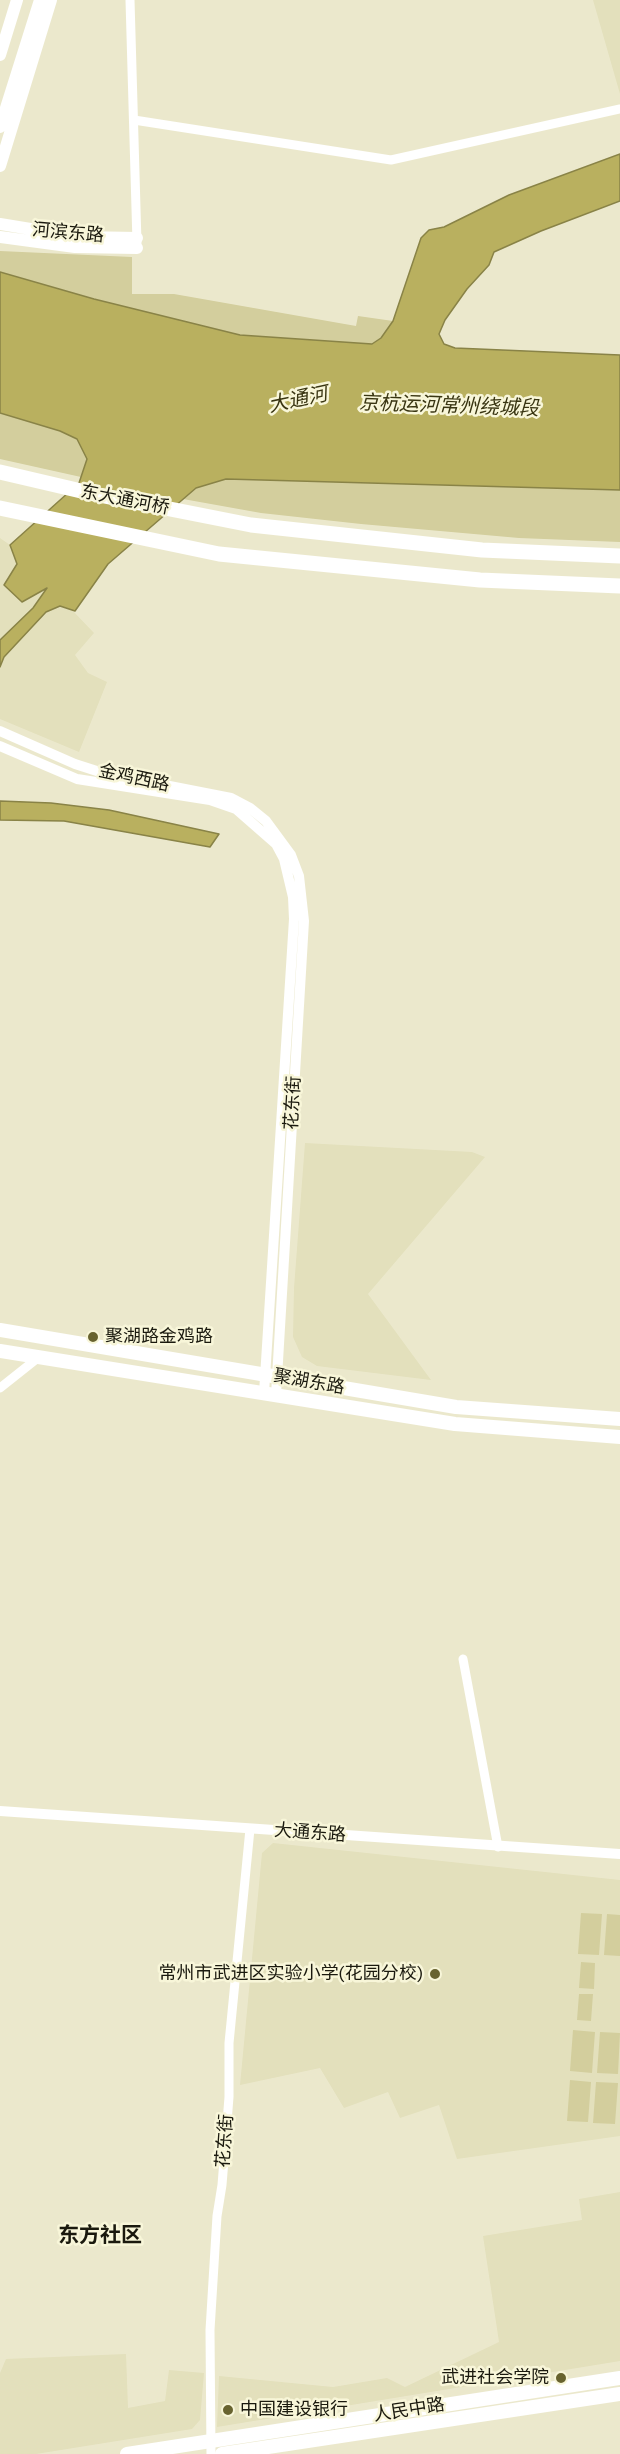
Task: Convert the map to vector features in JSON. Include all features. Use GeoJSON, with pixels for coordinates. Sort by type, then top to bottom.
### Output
{"type":"FeatureCollection","features":[{"type":"Feature","properties":{"kind":"highway","name":"东大通河桥"},"geometry":{"type":"LineString","coordinates":[[0,472],[94,494],[251,525],[482,550],[620,556]]}},
{"type":"Feature","properties":{"kind":"highway","name":"东大通河桥"},"geometry":{"type":"LineString","coordinates":[[0,508],[219,554],[480,580],[620,586]]}},
{"type":"Feature","properties":{"kind":"main road"},"geometry":{"type":"LineString","coordinates":[[0,55],[17,0]]}},
{"type":"Feature","properties":{"kind":"main road"},"geometry":{"type":"LineString","coordinates":[[0,127],[40,0]]}},
{"type":"Feature","properties":{"kind":"main road"},"geometry":{"type":"LineString","coordinates":[[0,166],[51,0]]}},
{"type":"Feature","properties":{"kind":"main road","name":"河滨东路"},"geometry":{"type":"LineString","coordinates":[[0,224],[79,237],[137,243]]}},
{"type":"Feature","properties":{"kind":"main road","name":"河滨东路"},"geometry":{"type":"LineString","coordinates":[[0,237],[75,247],[137,243]]}},
{"type":"Feature","properties":{"kind":"main road","name":"聚湖东路"},"geometry":{"type":"LineString","coordinates":[[0,1330],[456,1407],[620,1419]]}},
{"type":"Feature","properties":{"kind":"main road","name":"聚湖东路"},"geometry":{"type":"LineString","coordinates":[[0,1351],[455,1424],[620,1437]]}},
{"type":"Feature","properties":{"kind":"main road","name":"人民中路"},"geometry":{"type":"LineString","coordinates":[[127,2454],[211,2447],[620,2378]]}},
{"type":"Feature","properties":{"kind":"main road","name":"人民中路"},"geometry":{"type":"LineString","coordinates":[[222,2454],[620,2394]]}},
{"type":"Feature","properties":{"kind":"street"},"geometry":{"type":"LineString","coordinates":[[130,0],[137,243]]}},
{"type":"Feature","properties":{"kind":"street"},"geometry":{"type":"LineString","coordinates":[[134,120],[391,160],[620,109]]}},
{"type":"Feature","properties":{"kind":"street","name":"金鸡西路"},"geometry":{"type":"LineString","coordinates":[[0,731],[75,764],[103,772],[231,798],[250,808],[263,824]]}},
{"type":"Feature","properties":{"kind":"street","name":"金鸡西路"},"geometry":{"type":"LineString","coordinates":[[0,746],[77,779],[210,800],[236,808],[263,824]]}},
{"type":"Feature","properties":{"kind":"street","name":"花东街"},"geometry":{"type":"LineString","coordinates":[[263,824],[291,855],[299,876],[304,921],[270,1394]]}},
{"type":"Feature","properties":{"kind":"street"},"geometry":{"type":"LineString","coordinates":[[0,1388],[39,1357]]}},
{"type":"Feature","properties":{"kind":"street"},"geometry":{"type":"LineString","coordinates":[[463,1659],[498,1847]]}},
{"type":"Feature","properties":{"kind":"street","name":"大通东路"},"geometry":{"type":"LineString","coordinates":[[0,1811],[620,1854]]}},
{"type":"Feature","properties":{"kind":"street","name":"花东街"},"geometry":{"type":"LineString","coordinates":[[211,2447],[210,2330],[217,2216],[222,2185],[229,2097],[229,2043],[250,1829]]}},
{"type":"Feature","properties":{"kind":"shaded area"},"geometry":{"type":"Polygon","coordinates":[[[593,0],[620,0],[620,94],[593,0]]]}},
{"type":"Feature","properties":{"kind":"shaded area"},"geometry":{"type":"Polygon","coordinates":[[[0,251],[132,257],[132,294],[174,294],[356,326],[358,316],[393,321],[381,338],[372,344],[359,345],[240,335],[94,299],[0,272],[0,251]]]}},
{"type":"Feature","properties":{"kind":"shaded area"},"geometry":{"type":"Polygon","coordinates":[[[0,413],[60,431],[77,439],[87,459],[81,477],[0,459],[0,413]]]}},
{"type":"Feature","properties":{"kind":"shaded area"},"geometry":{"type":"Polygon","coordinates":[[[226,479],[620,490],[620,542],[519,538],[361,524],[261,513],[183,499],[196,488],[226,479]]]}},
{"type":"Feature","properties":{"kind":"shaded area"},"geometry":{"type":"Polygon","coordinates":[[[0,538],[10,545],[94,633],[75,655],[88,673],[107,682],[79,752],[0,719],[0,538]]]}},
{"type":"Feature","properties":{"kind":"shaded area"},"geometry":{"type":"Polygon","coordinates":[[[305,1143],[472,1152],[485,1157],[368,1294],[431,1380],[317,1366],[302,1357],[293,1337],[294,1288],[305,1143]]]}},
{"type":"Feature","properties":{"kind":"shaded area","name":"常州市武进区实验小学(花园分校)"},"geometry":{"type":"Polygon","coordinates":[[[273,1843],[620,1880],[620,2136],[457,2159],[439,2105],[400,2118],[388,2092],[344,2108],[320,2068],[240,2085],[262,1853],[273,1843]]]}},
{"type":"Feature","properties":{"kind":"shaded area"},"geometry":{"type":"Polygon","coordinates":[[[581,1913],[602,1914],[599,1955],[578,1954],[581,1913]]]}},
{"type":"Feature","properties":{"kind":"shaded area"},"geometry":{"type":"Polygon","coordinates":[[[607,1914],[620,1915],[620,1956],[604,1955],[607,1914]]]}},
{"type":"Feature","properties":{"kind":"shaded area"},"geometry":{"type":"Polygon","coordinates":[[[581,1962],[595,1963],[594,1989],[579,1988],[581,1962]]]}},
{"type":"Feature","properties":{"kind":"shaded area"},"geometry":{"type":"Polygon","coordinates":[[[579,1994],[593,1994],[591,2021],[577,2020],[579,1994]]]}},
{"type":"Feature","properties":{"kind":"shaded area"},"geometry":{"type":"Polygon","coordinates":[[[573,2030],[595,2032],[592,2073],[570,2071],[573,2030]]]}},
{"type":"Feature","properties":{"kind":"shaded area"},"geometry":{"type":"Polygon","coordinates":[[[600,2032],[620,2033],[618,2074],[597,2073],[600,2032]]]}},
{"type":"Feature","properties":{"kind":"shaded area"},"geometry":{"type":"Polygon","coordinates":[[[570,2080],[591,2082],[588,2122],[567,2121],[570,2080]]]}},
{"type":"Feature","properties":{"kind":"shaded area"},"geometry":{"type":"Polygon","coordinates":[[[596,2082],[618,2083],[615,2124],[593,2123],[596,2082]]]}},
{"type":"Feature","properties":{"kind":"shaded area"},"geometry":{"type":"Polygon","coordinates":[[[620,2192],[620,2361],[217,2427],[219,2376],[333,2387],[387,2378],[405,2387],[499,2342],[483,2236],[582,2220],[579,2199],[620,2192]]]}},
{"type":"Feature","properties":{"kind":"shaded area"},"geometry":{"type":"Polygon","coordinates":[[[126,2354],[128,2408],[165,2401],[169,2370],[204,2373],[200,2420],[192,2429],[36,2454],[0,2454],[0,2373],[6,2359],[126,2354]]]}},
{"type":"Feature","properties":{"kind":"water"},"geometry":{"type":"Polygon","coordinates":[[[620,154],[620,201],[541,231],[494,252],[489,265],[467,289],[445,320],[439,334],[444,344],[455,348],[620,355],[620,490],[226,479],[196,488],[108,564],[75,611],[60,606],[46,612],[4,657],[0,667],[0,640],[33,608],[47,588],[22,602],[4,585],[17,564],[10,545],[79,483],[87,459],[77,439],[60,431],[0,413],[0,272],[94,299],[240,335],[372,344],[381,338],[393,321],[421,238],[429,230],[444,227],[509,195],[620,154]]]}},
{"type":"Feature","properties":{"kind":"water"},"geometry":{"type":"Polygon","coordinates":[[[0,801],[51,803],[109,810],[219,834],[210,847],[64,821],[0,820],[0,801]]]}},
{"type":"Feature","properties":{"kind":"place","name":"聚湖路金鸡路"},"geometry":{"type":"Point","coordinates":[93,1337]}},
{"type":"Feature","properties":{"kind":"place","name":"常州市武进区实验小学(花园分校)"},"geometry":{"type":"Point","coordinates":[435,1974]}},
{"type":"Feature","properties":{"kind":"place","name":"武进社会学院"},"geometry":{"type":"Point","coordinates":[561,2378]}},
{"type":"Feature","properties":{"kind":"place","name":"中国建设银行"},"geometry":{"type":"Point","coordinates":[228,2410]}},
{"type":"Feature","properties":{"kind":"district","name":"东方社区"},"geometry":{"type":"Point","coordinates":[100,2236]}},
{"type":"Feature","properties":{"kind":"water label","name":"大通河"},"geometry":{"type":"Point","coordinates":[298,400]}},
{"type":"Feature","properties":{"kind":"water label","name":"京杭运河常州绕城段"},"geometry":{"type":"Point","coordinates":[449,406]}}]}
